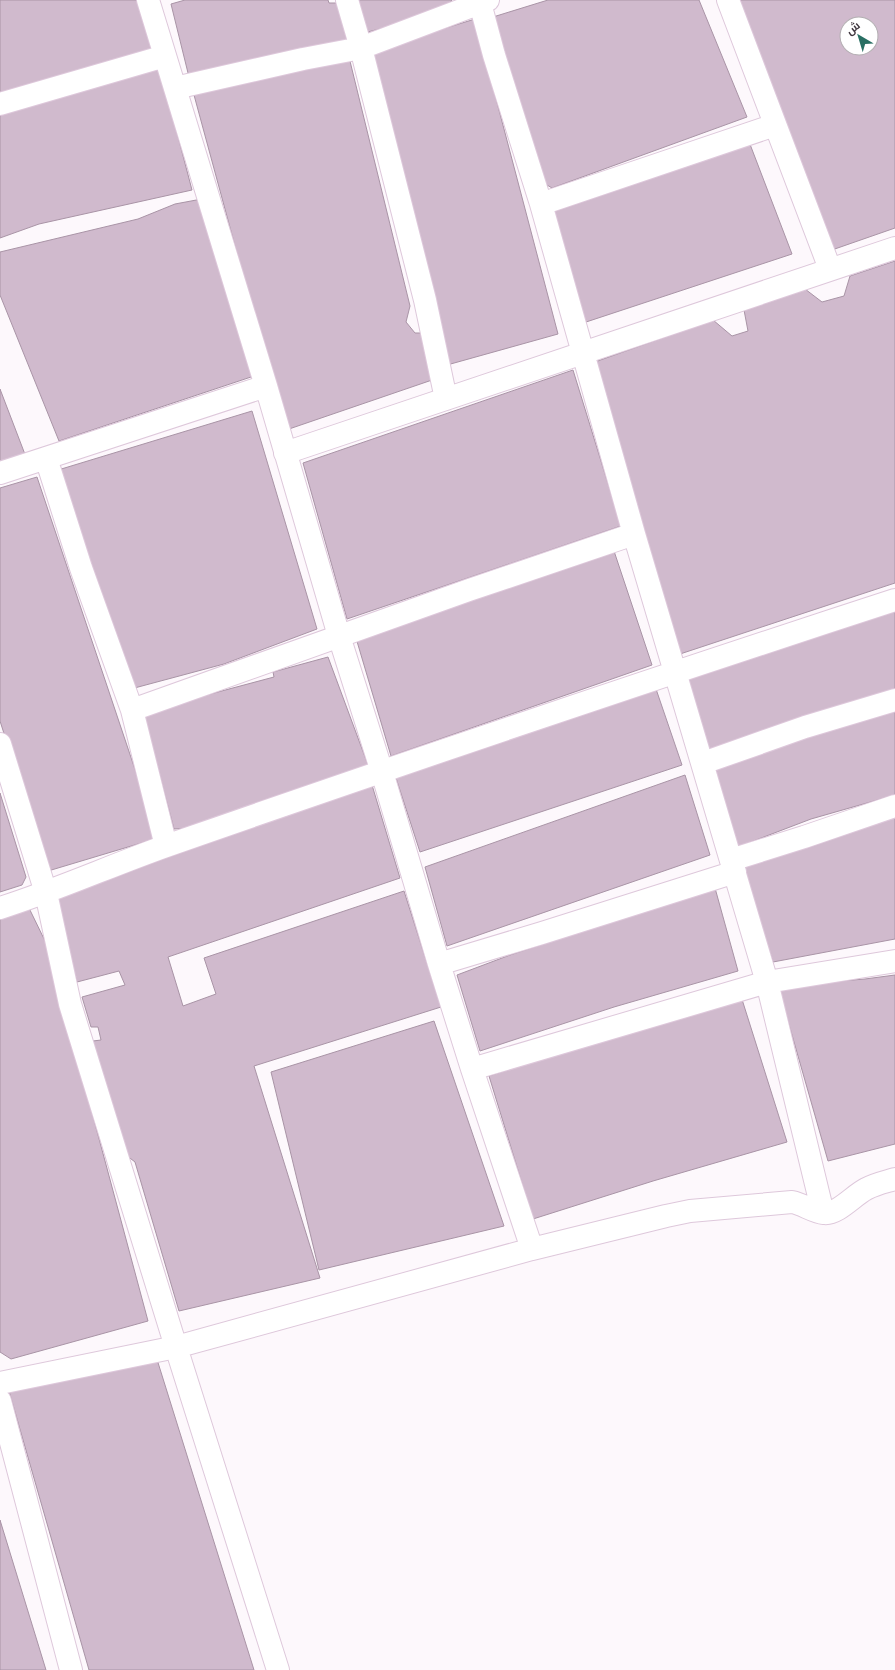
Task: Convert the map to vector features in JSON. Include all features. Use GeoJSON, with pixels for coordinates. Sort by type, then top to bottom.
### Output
{"type":"FeatureCollection","features":[{"type":"Feature","properties":{"kind":"street"},"geometry":{"type":"LineString","coordinates":[[148,0],[266,386],[339,636],[382,772],[439,964],[472,1069],[532,1249]]}},
{"type":"Feature","properties":{"kind":"street"},"geometry":{"type":"LineString","coordinates":[[347,0],[361,48],[425,300],[446,399]]}},
{"type":"Feature","properties":{"kind":"street"},"geometry":{"type":"LineString","coordinates":[[728,0],[830,269]]}},
{"type":"Feature","properties":{"kind":"street"},"geometry":{"type":"LineString","coordinates":[[175,88],[303,59],[361,48],[484,2],[494,55],[542,204],[582,352],[634,534],[768,982],[823,1213]]}},
{"type":"Feature","properties":{"kind":"street"},"geometry":{"type":"LineString","coordinates":[[0,104],[166,56]]}},
{"type":"Feature","properties":{"kind":"street"},"geometry":{"type":"LineString","coordinates":[[542,204],[775,125]]}},
{"type":"Feature","properties":{"kind":"street"},"geometry":{"type":"LineString","coordinates":[[285,453],[895,248]]}},
{"type":"Feature","properties":{"kind":"street"},"geometry":{"type":"LineString","coordinates":[[0,472],[266,386]]}},
{"type":"Feature","properties":{"kind":"street"},"geometry":{"type":"LineString","coordinates":[[46,458],[81,568],[132,710],[166,846]]}},
{"type":"Feature","properties":{"kind":"street"},"geometry":{"type":"LineString","coordinates":[[132,710],[339,636],[634,534]]}},
{"type":"Feature","properties":{"kind":"street"},"geometry":{"type":"LineString","coordinates":[[0,908],[46,893],[166,846],[676,671],[895,600]]}},
{"type":"Feature","properties":{"kind":"street"},"geometry":{"type":"LineString","coordinates":[[703,763],[805,727],[895,700]]}},
{"type":"Feature","properties":{"kind":"street"},"geometry":{"type":"LineString","coordinates":[[0,744],[46,893],[70,1004],[278,1670]]}},
{"type":"Feature","properties":{"kind":"street"},"geometry":{"type":"LineString","coordinates":[[439,964],[542,933],[733,866],[804,837],[895,806]]}},
{"type":"Feature","properties":{"kind":"street"},"geometry":{"type":"LineString","coordinates":[[472,1069],[768,982],[895,961]]}},
{"type":"Feature","properties":{"kind":"street"},"geometry":{"type":"LineString","coordinates":[[0,1383],[176,1347],[532,1249],[690,1211],[792,1202],[800,1203],[823,1213],[829,1213],[843,1206],[866,1189],[895,1179]]}},
{"type":"Feature","properties":{"kind":"street"},"geometry":{"type":"LineString","coordinates":[[0,1401],[71,1670]]}},
{"type":"Feature","properties":{"kind":"building"},"geometry":{"type":"Polygon","coordinates":[[[0,0],[143,0],[161,54],[0,94],[0,0]]]}},
{"type":"Feature","properties":{"kind":"building"},"geometry":{"type":"Polygon","coordinates":[[[185,0],[328,0],[329,3],[338,3],[347,40],[189,77],[171,4],[185,0]]]}},
{"type":"Feature","properties":{"kind":"building"},"geometry":{"type":"Polygon","coordinates":[[[354,0],[452,0],[447,6],[421,18],[364,33],[354,0]]]}},
{"type":"Feature","properties":{"kind":"building"},"geometry":{"type":"Polygon","coordinates":[[[548,0],[699,0],[747,117],[552,188],[537,179],[493,17],[548,0]]]}},
{"type":"Feature","properties":{"kind":"building"},"geometry":{"type":"Polygon","coordinates":[[[737,0],[895,0],[895,228],[829,251],[737,0]]]}},
{"type":"Feature","properties":{"kind":"building"},"geometry":{"type":"Polygon","coordinates":[[[475,19],[558,334],[447,365],[368,52],[475,19]]]}},
{"type":"Feature","properties":{"kind":"building"},"geometry":{"type":"Polygon","coordinates":[[[348,53],[410,306],[406,322],[415,333],[422,333],[435,379],[289,429],[247,290],[194,95],[348,53]]]}},
{"type":"Feature","properties":{"kind":"building"},"geometry":{"type":"Polygon","coordinates":[[[160,68],[192,190],[39,224],[0,238],[0,110],[160,68]]]}},
{"type":"Feature","properties":{"kind":"building"},"geometry":{"type":"Polygon","coordinates":[[[748,139],[792,254],[577,325],[547,212],[748,139]]]}},
{"type":"Feature","properties":{"kind":"building"},"geometry":{"type":"Polygon","coordinates":[[[207,198],[257,375],[59,441],[0,295],[0,252],[138,219],[175,204],[207,198]]]}},
{"type":"Feature","properties":{"kind":"building"},"geometry":{"type":"Polygon","coordinates":[[[895,261],[895,583],[677,655],[592,363],[713,320],[732,336],[748,331],[744,310],[805,289],[822,302],[844,296],[850,276],[895,261]]]}},
{"type":"Feature","properties":{"kind":"building"},"geometry":{"type":"Polygon","coordinates":[[[573,370],[621,526],[347,619],[303,463],[573,370]]]}},
{"type":"Feature","properties":{"kind":"building"},"geometry":{"type":"Polygon","coordinates":[[[0,389],[26,457],[0,466],[0,389]]]}},
{"type":"Feature","properties":{"kind":"building"},"geometry":{"type":"Polygon","coordinates":[[[252,411],[317,629],[224,664],[127,690],[58,470],[252,411]]]}},
{"type":"Feature","properties":{"kind":"building"},"geometry":{"type":"Polygon","coordinates":[[[37,477],[158,838],[48,871],[0,721],[0,488],[37,477]]]}},
{"type":"Feature","properties":{"kind":"building"},"geometry":{"type":"Polygon","coordinates":[[[613,548],[652,665],[391,756],[356,638],[613,548]]]}},
{"type":"Feature","properties":{"kind":"building"},"geometry":{"type":"Polygon","coordinates":[[[895,609],[895,692],[706,755],[684,679],[895,609]]]}},
{"type":"Feature","properties":{"kind":"building"},"geometry":{"type":"Polygon","coordinates":[[[328,657],[368,765],[192,828],[174,829],[143,712],[274,677],[273,672],[328,657]]]}},
{"type":"Feature","properties":{"kind":"building"},"geometry":{"type":"Polygon","coordinates":[[[656,689],[682,765],[420,852],[396,778],[656,689]]]}},
{"type":"Feature","properties":{"kind":"building"},"geometry":{"type":"Polygon","coordinates":[[[895,709],[895,795],[811,819],[735,848],[712,768],[895,709]]]}},
{"type":"Feature","properties":{"kind":"building"},"geometry":{"type":"Polygon","coordinates":[[[685,775],[710,855],[447,946],[425,867],[685,775]]]}},
{"type":"Feature","properties":{"kind":"building"},"geometry":{"type":"Polygon","coordinates":[[[372,785],[400,878],[168,957],[183,1006],[216,994],[204,958],[404,891],[441,1007],[254,1066],[320,1278],[179,1311],[135,1162],[126,1155],[93,1041],[101,1040],[98,1027],[91,1027],[82,997],[125,985],[119,971],[77,982],[52,893],[372,785]]]}},
{"type":"Feature","properties":{"kind":"building"},"geometry":{"type":"Polygon","coordinates":[[[0,793],[26,877],[22,885],[0,892],[0,793]]]}},
{"type":"Feature","properties":{"kind":"building"},"geometry":{"type":"Polygon","coordinates":[[[895,810],[895,939],[773,962],[739,861],[895,810]]]}},
{"type":"Feature","properties":{"kind":"building"},"geometry":{"type":"Polygon","coordinates":[[[715,888],[738,971],[614,1007],[480,1051],[457,975],[510,955],[715,888]]]}},
{"type":"Feature","properties":{"kind":"building"},"geometry":{"type":"Polygon","coordinates":[[[28,906],[47,945],[148,1321],[11,1359],[0,1352],[0,915],[28,906]]]}},
{"type":"Feature","properties":{"kind":"building"},"geometry":{"type":"Polygon","coordinates":[[[895,975],[895,1144],[828,1161],[778,986],[895,975]]]}},
{"type":"Feature","properties":{"kind":"building"},"geometry":{"type":"Polygon","coordinates":[[[740,993],[787,1142],[653,1181],[533,1219],[489,1076],[740,993]]]}},
{"type":"Feature","properties":{"kind":"building"},"geometry":{"type":"Polygon","coordinates":[[[434,1021],[504,1226],[319,1270],[271,1072],[434,1021]]]}},
{"type":"Feature","properties":{"kind":"building"},"geometry":{"type":"Polygon","coordinates":[[[155,1353],[254,1670],[89,1670],[9,1391],[155,1353]]]}},
{"type":"Feature","properties":{"kind":"building"},"geometry":{"type":"Polygon","coordinates":[[[0,1520],[46,1670],[0,1670],[0,1520]]]}}]}
